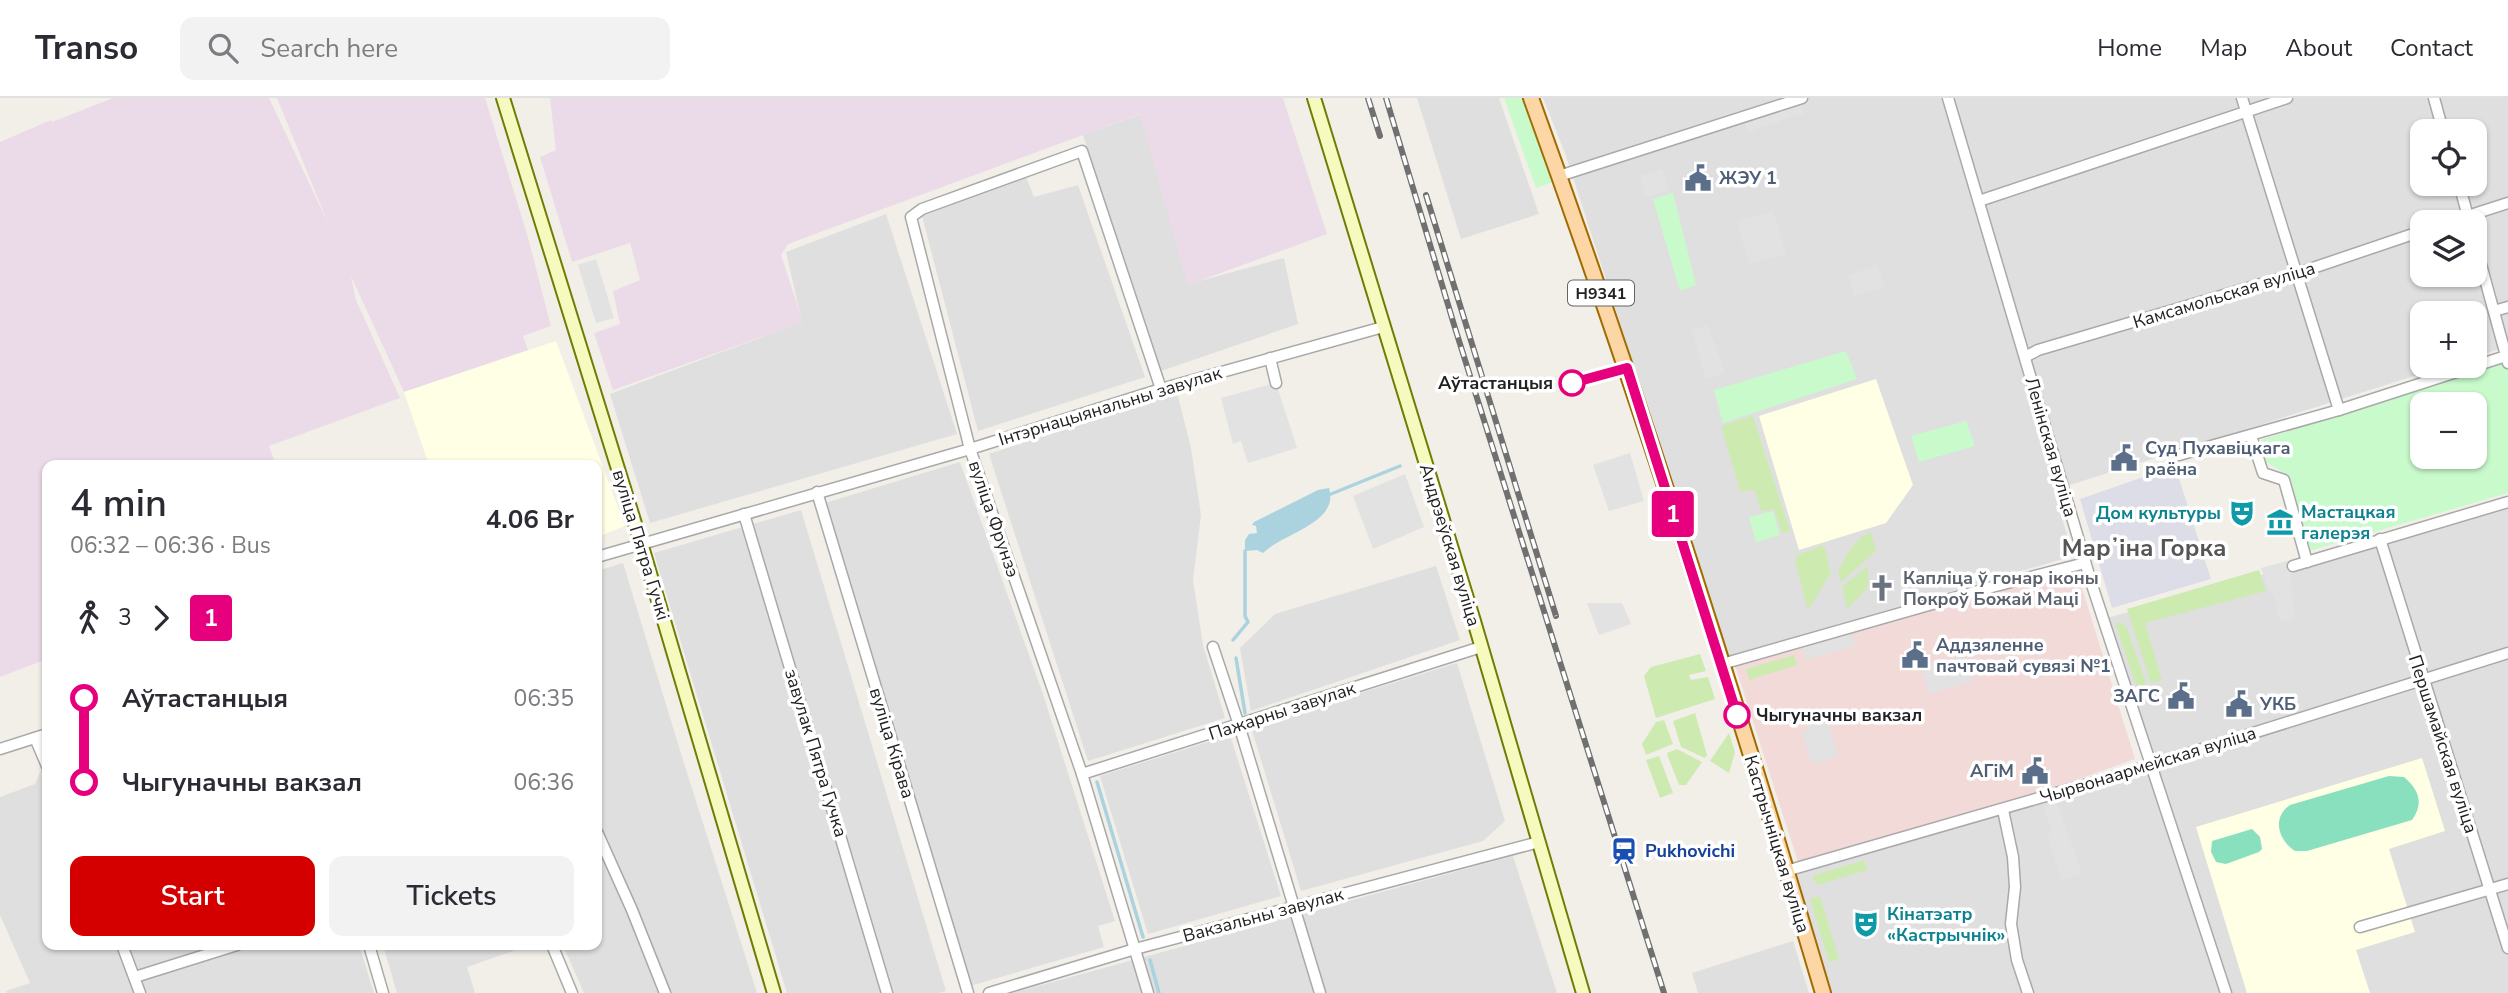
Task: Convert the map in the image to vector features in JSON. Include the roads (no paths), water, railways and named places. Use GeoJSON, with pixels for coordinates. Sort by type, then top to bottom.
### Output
{"type":"FeatureCollection","features":[{"type":"Feature","properties":{"kind":"main road","name":"вуліца Пятра Гучкі"},"geometry":{"type":"LineString","coordinates":[[503,98],[641,543],[774,993]]}},
{"type":"Feature","properties":{"kind":"main road","name":"Андрэеўская вуліца"},"geometry":{"type":"LineString","coordinates":[[1314,98],[1583,993]]}},
{"type":"Feature","properties":{"kind":"main road","name":"Кастрычніцкая вуліца"},"geometry":{"type":"LineString","coordinates":[[1531,98],[1628,372],[1722,664],[1823,993]]}},
{"type":"Feature","properties":{"kind":"street"},"geometry":{"type":"LineString","coordinates":[[1559,176],[1802,98]]}},
{"type":"Feature","properties":{"kind":"street","name":"Ленінская вуліца"},"geometry":{"type":"LineString","coordinates":[[1948,98],[2085,563],[2226,993]]}},
{"type":"Feature","properties":{"kind":"street"},"geometry":{"type":"LineString","coordinates":[[2242,98],[2339,410]]}},
{"type":"Feature","properties":{"kind":"street"},"geometry":{"type":"LineString","coordinates":[[1979,201],[2287,98]]}},
{"type":"Feature","properties":{"kind":"street"},"geometry":{"type":"LineString","coordinates":[[2434,98],[2440,119]]}},
{"type":"Feature","properties":{"kind":"street","name":"вуліца Фрунзэ"},"geometry":{"type":"LineString","coordinates":[[1148,993],[1082,774],[970,449],[911,218],[922,209],[1082,151],[1161,389]]}},
{"type":"Feature","properties":{"kind":"street"},"geometry":{"type":"LineString","coordinates":[[2487,212],[2508,203]]}},
{"type":"Feature","properties":{"kind":"street","name":"Камсамольская вуліца"},"geometry":{"type":"LineString","coordinates":[[2025,357],[2298,273],[2410,235]]}},
{"type":"Feature","properties":{"kind":"street"},"geometry":{"type":"LineString","coordinates":[[2179,455],[2507,359],[2487,286]]}},
{"type":"Feature","properties":{"kind":"street"},"geometry":{"type":"LineString","coordinates":[[2494,311],[2508,307]]}},
{"type":"Feature","properties":{"kind":"street","name":"Інтэрнацыянальны завулак"},"geometry":{"type":"LineString","coordinates":[[602,555],[970,449],[1161,389],[1383,327]]}},
{"type":"Feature","properties":{"kind":"street"},"geometry":{"type":"LineString","coordinates":[[1270,358],[1276,383]]}},
{"type":"Feature","properties":{"kind":"street"},"geometry":{"type":"LineString","coordinates":[[2251,436],[2263,473],[2284,480],[2307,562]]}},
{"type":"Feature","properties":{"kind":"street","name":"вуліца Кірава"},"geometry":{"type":"LineString","coordinates":[[817,492],[968,993]]}},
{"type":"Feature","properties":{"kind":"street"},"geometry":{"type":"LineString","coordinates":[[2293,566],[2508,502]]}},
{"type":"Feature","properties":{"kind":"street","name":"завулак Пятра Гучка"},"geometry":{"type":"LineString","coordinates":[[744,514],[887,993]]}},
{"type":"Feature","properties":{"kind":"street","name":"Першамайская вуліца"},"geometry":{"type":"LineString","coordinates":[[2380,539],[2508,948]]}},
{"type":"Feature","properties":{"kind":"street"},"geometry":{"type":"LineString","coordinates":[[1722,664],[2085,563]]}},
{"type":"Feature","properties":{"kind":"street"},"geometry":{"type":"LineString","coordinates":[[1213,646],[1320,993]]}},
{"type":"Feature","properties":{"kind":"street","name":"Пажарны завулак"},"geometry":{"type":"LineString","coordinates":[[1082,774],[1481,647]]}},
{"type":"Feature","properties":{"kind":"street","name":"Чырвонаармейская вуліца"},"geometry":{"type":"LineString","coordinates":[[1786,871],[2003,810],[2508,653]]}},
{"type":"Feature","properties":{"kind":"street"},"geometry":{"type":"LineString","coordinates":[[0,750],[42,736]]}},
{"type":"Feature","properties":{"kind":"street"},"geometry":{"type":"LineString","coordinates":[[35,738],[42,754]]}},
{"type":"Feature","properties":{"kind":"street"},"geometry":{"type":"LineString","coordinates":[[2003,810],[2013,857],[2015,887],[2011,924],[2017,960],[2028,993]]}},
{"type":"Feature","properties":{"kind":"street","name":"Вакзальны завулак"},"geometry":{"type":"LineString","coordinates":[[989,993],[1135,948],[1539,842]]}},
{"type":"Feature","properties":{"kind":"street"},"geometry":{"type":"LineString","coordinates":[[602,843],[665,993]]}},
{"type":"Feature","properties":{"kind":"street"},"geometry":{"type":"LineString","coordinates":[[2360,926],[2508,884]]}},
{"type":"Feature","properties":{"kind":"street"},"geometry":{"type":"LineString","coordinates":[[124,950],[140,993]]}},
{"type":"Feature","properties":{"kind":"street"},"geometry":{"type":"LineString","coordinates":[[135,977],[219,950]]}},
{"type":"Feature","properties":{"kind":"street"},"geometry":{"type":"LineString","coordinates":[[370,950],[383,993]]}},
{"type":"Feature","properties":{"kind":"street"},"geometry":{"type":"LineString","coordinates":[[554,950],[572,993]]}},
{"type":"Feature","properties":{"kind":"water"},"geometry":{"type":"Polygon","coordinates":[[[1329,488],[1330,500],[1318,519],[1263,553],[1257,550],[1245,551],[1245,540],[1249,534],[1257,533],[1256,526],[1252,525],[1254,522],[1318,490],[1329,488]]]}},
{"type":"Feature","properties":{"kind":"waterway"},"geometry":{"type":"LineString","coordinates":[[1331,494],[1400,466]]}},
{"type":"Feature","properties":{"kind":"waterway"},"geometry":{"type":"LineString","coordinates":[[1233,640],[1248,622],[1245,616],[1245,551]]}},
{"type":"Feature","properties":{"kind":"waterway"},"geometry":{"type":"LineString","coordinates":[[1236,658],[1245,713]]}},
{"type":"Feature","properties":{"kind":"waterway"},"geometry":{"type":"LineString","coordinates":[[1097,782],[1143,937]]}},
{"type":"Feature","properties":{"kind":"waterway"},"geometry":{"type":"LineString","coordinates":[[1150,960],[1159,993]]}},
{"type":"Feature","properties":{"kind":"railway"},"geometry":{"type":"LineString","coordinates":[[1368,98],[1380,136]]}},
{"type":"Feature","properties":{"kind":"railway"},"geometry":{"type":"LineString","coordinates":[[1386,98],[1455,328],[1664,993]]}},
{"type":"Feature","properties":{"kind":"railway"},"geometry":{"type":"LineString","coordinates":[[1426,195],[1556,616]]}},
{"type":"Feature","properties":{"kind":"place","name":"ЖЭУ 1"},"geometry":{"type":"Point","coordinates":[1698,178]}},
{"type":"Feature","properties":{"kind":"place","name":"Аўтастанцыя"},"geometry":{"type":"Point","coordinates":[1572,383]}},
{"type":"Feature","properties":{"kind":"place","name":"Суд Пухавіцкага раёна"},"geometry":{"type":"Point","coordinates":[2124,458]}},
{"type":"Feature","properties":{"kind":"place","name":"Дом культуры"},"geometry":{"type":"Point","coordinates":[2242,513]}},
{"type":"Feature","properties":{"kind":"place","name":"Мастацкая галерэя"},"geometry":{"type":"Point","coordinates":[2280,522]}},
{"type":"Feature","properties":{"kind":"place","name":"Капліца ў гонар іконы Покроў Божай Маці"},"geometry":{"type":"Point","coordinates":[1882,588]}},
{"type":"Feature","properties":{"kind":"place","name":"Аддзяленне пачтовай сувязі №1"},"geometry":{"type":"Point","coordinates":[1915,655]}},
{"type":"Feature","properties":{"kind":"place","name":"ЗАГС"},"geometry":{"type":"Point","coordinates":[2181,696]}},
{"type":"Feature","properties":{"kind":"place","name":"УКБ"},"geometry":{"type":"Point","coordinates":[2239,704]}},
{"type":"Feature","properties":{"kind":"place","name":"Чыгуначны вакзал"},"geometry":{"type":"Point","coordinates":[1737,715]}},
{"type":"Feature","properties":{"kind":"place","name":"АГіМ"},"geometry":{"type":"Point","coordinates":[2035,771]}},
{"type":"Feature","properties":{"kind":"place","name":"Pukhovichi"},"geometry":{"type":"Point","coordinates":[1624,851]}},
{"type":"Feature","properties":{"kind":"place","name":"Кінатэатр «Кастрычнік»"},"geometry":{"type":"Point","coordinates":[1866,924]}},
{"type":"Feature","properties":{"kind":"district","name":"Марʼіна Горка"},"geometry":{"type":"Point","coordinates":[2144,548]}}]}
